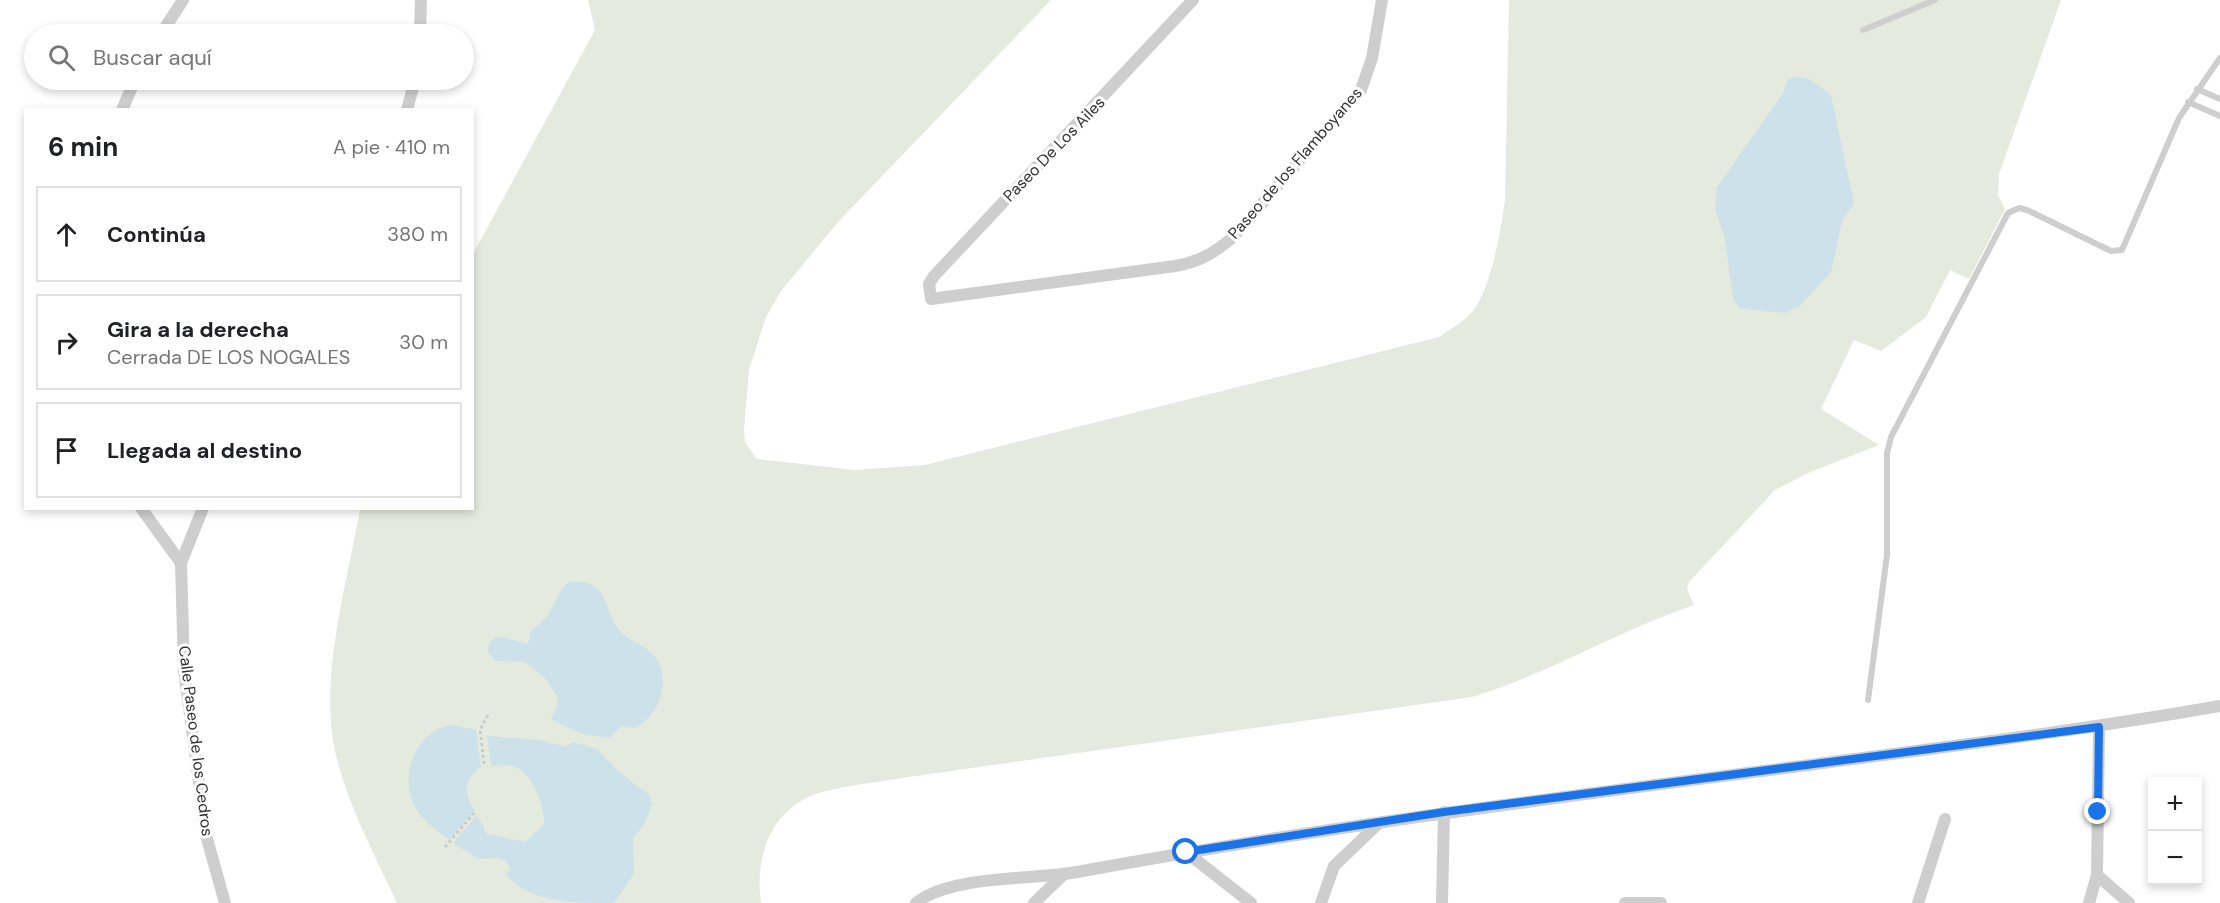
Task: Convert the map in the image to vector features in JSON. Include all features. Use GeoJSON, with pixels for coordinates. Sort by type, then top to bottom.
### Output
{"type":"FeatureCollection","features":[{"type":"Feature","properties":{"kind":"street"},"geometry":{"type":"LineString","coordinates":[[167,24],[183,0]]}},
{"type":"Feature","properties":{"kind":"street"},"geometry":{"type":"LineString","coordinates":[[420,24],[421,0]]}},
{"type":"Feature","properties":{"kind":"street","name":"Paseo De Los Ailes"},"geometry":{"type":"LineString","coordinates":[[934,300],[929,292],[929,284],[934,276],[1193,0]]}},
{"type":"Feature","properties":{"kind":"street","name":"Paseo de los Flamboyanes"},"geometry":{"type":"LineString","coordinates":[[934,300],[1184,265],[1214,253],[1233,238],[1361,90],[1372,58],[1382,0]]}},
{"type":"Feature","properties":{"kind":"street"},"geometry":{"type":"LineString","coordinates":[[123,108],[131,90]]}},
{"type":"Feature","properties":{"kind":"street"},"geometry":{"type":"LineString","coordinates":[[408,108],[412,90]]}},
{"type":"Feature","properties":{"kind":"street"},"geometry":{"type":"LineString","coordinates":[[142,510],[181,563]]}},
{"type":"Feature","properties":{"kind":"street","name":"Calle Paseo de los Cedros"},"geometry":{"type":"LineString","coordinates":[[202,510],[181,563],[184,670],[206,835],[225,903]]}},
{"type":"Feature","properties":{"kind":"street"},"geometry":{"type":"LineString","coordinates":[[916,903],[927,895],[956,887],[1063,875],[1186,852],[1444,812],[2099,727],[2220,705]]}},
{"type":"Feature","properties":{"kind":"street"},"geometry":{"type":"LineString","coordinates":[[2089,903],[2097,875],[2099,727]]}},
{"type":"Feature","properties":{"kind":"street"},"geometry":{"type":"LineString","coordinates":[[1442,903],[1444,812]]}},
{"type":"Feature","properties":{"kind":"street"},"geometry":{"type":"LineString","coordinates":[[1918,903],[1945,819]]}},
{"type":"Feature","properties":{"kind":"street"},"geometry":{"type":"LineString","coordinates":[[1321,903],[1334,866],[1380,822]]}},
{"type":"Feature","properties":{"kind":"street"},"geometry":{"type":"LineString","coordinates":[[1186,852],[1251,903]]}},
{"type":"Feature","properties":{"kind":"street"},"geometry":{"type":"LineString","coordinates":[[1034,903],[1063,875]]}},
{"type":"Feature","properties":{"kind":"street"},"geometry":{"type":"LineString","coordinates":[[2097,875],[2129,903]]}},
{"type":"Feature","properties":{"kind":"street"},"geometry":{"type":"LineString","coordinates":[[1626,903],[1661,903]]}},
{"type":"Feature","properties":{"kind":"lane"},"geometry":{"type":"LineString","coordinates":[[1863,30],[1935,0]]}},
{"type":"Feature","properties":{"kind":"lane"},"geometry":{"type":"LineString","coordinates":[[1868,700],[1887,555],[1887,453],[1891,437],[2008,213],[2019,208],[2027,210],[2111,251],[2122,250],[2188,102],[2219,62]]}},
{"type":"Feature","properties":{"kind":"lane"},"geometry":{"type":"LineString","coordinates":[[2197,89],[2220,99]]}},
{"type":"Feature","properties":{"kind":"lane"},"geometry":{"type":"LineString","coordinates":[[2188,102],[2220,116]]}},
{"type":"Feature","properties":{"kind":"path"},"geometry":{"type":"LineString","coordinates":[[484,764],[480,730],[488,715]]}},
{"type":"Feature","properties":{"kind":"path"},"geometry":{"type":"LineString","coordinates":[[446,847],[476,812]]}},
{"type":"Feature","properties":{"kind":"shaded area"},"geometry":{"type":"Polygon","coordinates":[[[588,0],[1051,0],[838,222],[781,291],[766,317],[749,370],[745,442],[757,459],[855,470],[925,465],[1439,337],[1458,324],[1475,308],[1481,298],[1495,255],[1504,211],[1509,0],[2061,0],[1999,174],[1998,195],[2005,209],[1969,279],[1950,270],[1926,317],[1881,351],[1854,340],[1821,409],[1879,445],[1808,473],[1775,490],[1689,582],[1687,589],[1694,605],[1638,627],[1527,677],[1472,697],[854,785],[822,792],[790,809],[770,835],[761,868],[761,903],[397,903],[362,828],[340,771],[331,723],[332,662],[360,510],[474,510],[474,252],[595,30],[588,0]]]}},
{"type":"Feature","properties":{"kind":"water"},"geometry":{"type":"Polygon","coordinates":[[[1796,77],[1809,79],[1831,95],[1854,204],[1842,221],[1831,272],[1800,306],[1785,313],[1739,308],[1733,298],[1725,239],[1715,208],[1717,187],[1784,92],[1787,80],[1796,77]]]}},
{"type":"Feature","properties":{"kind":"water"},"geometry":{"type":"Polygon","coordinates":[[[569,582],[583,582],[599,590],[615,624],[621,632],[655,657],[663,676],[661,697],[651,715],[634,728],[622,726],[609,738],[581,734],[551,719],[557,707],[557,696],[544,677],[525,662],[496,661],[488,652],[489,643],[497,636],[528,644],[531,631],[547,617],[562,588],[569,582]]]}},
{"type":"Feature","properties":{"kind":"water"},"geometry":{"type":"Polygon","coordinates":[[[452,725],[476,730],[481,767],[470,777],[467,788],[475,811],[449,840],[418,812],[410,795],[409,782],[410,769],[420,745],[439,729],[452,725]]]}},
{"type":"Feature","properties":{"kind":"water"},"geometry":{"type":"Polygon","coordinates":[[[487,736],[541,740],[566,747],[573,742],[597,749],[619,772],[649,795],[652,803],[645,824],[633,837],[634,874],[614,903],[583,903],[539,896],[514,883],[505,873],[511,870],[506,861],[496,858],[478,859],[453,843],[477,815],[487,834],[525,842],[544,824],[540,800],[527,776],[512,766],[491,766],[487,736]]]}},
{"type":"Feature","properties":{"kind":"route"},"geometry":{"type":"LineString","coordinates":[[1186,852],[1444,812],[2099,727],[2098,812]]}}]}
